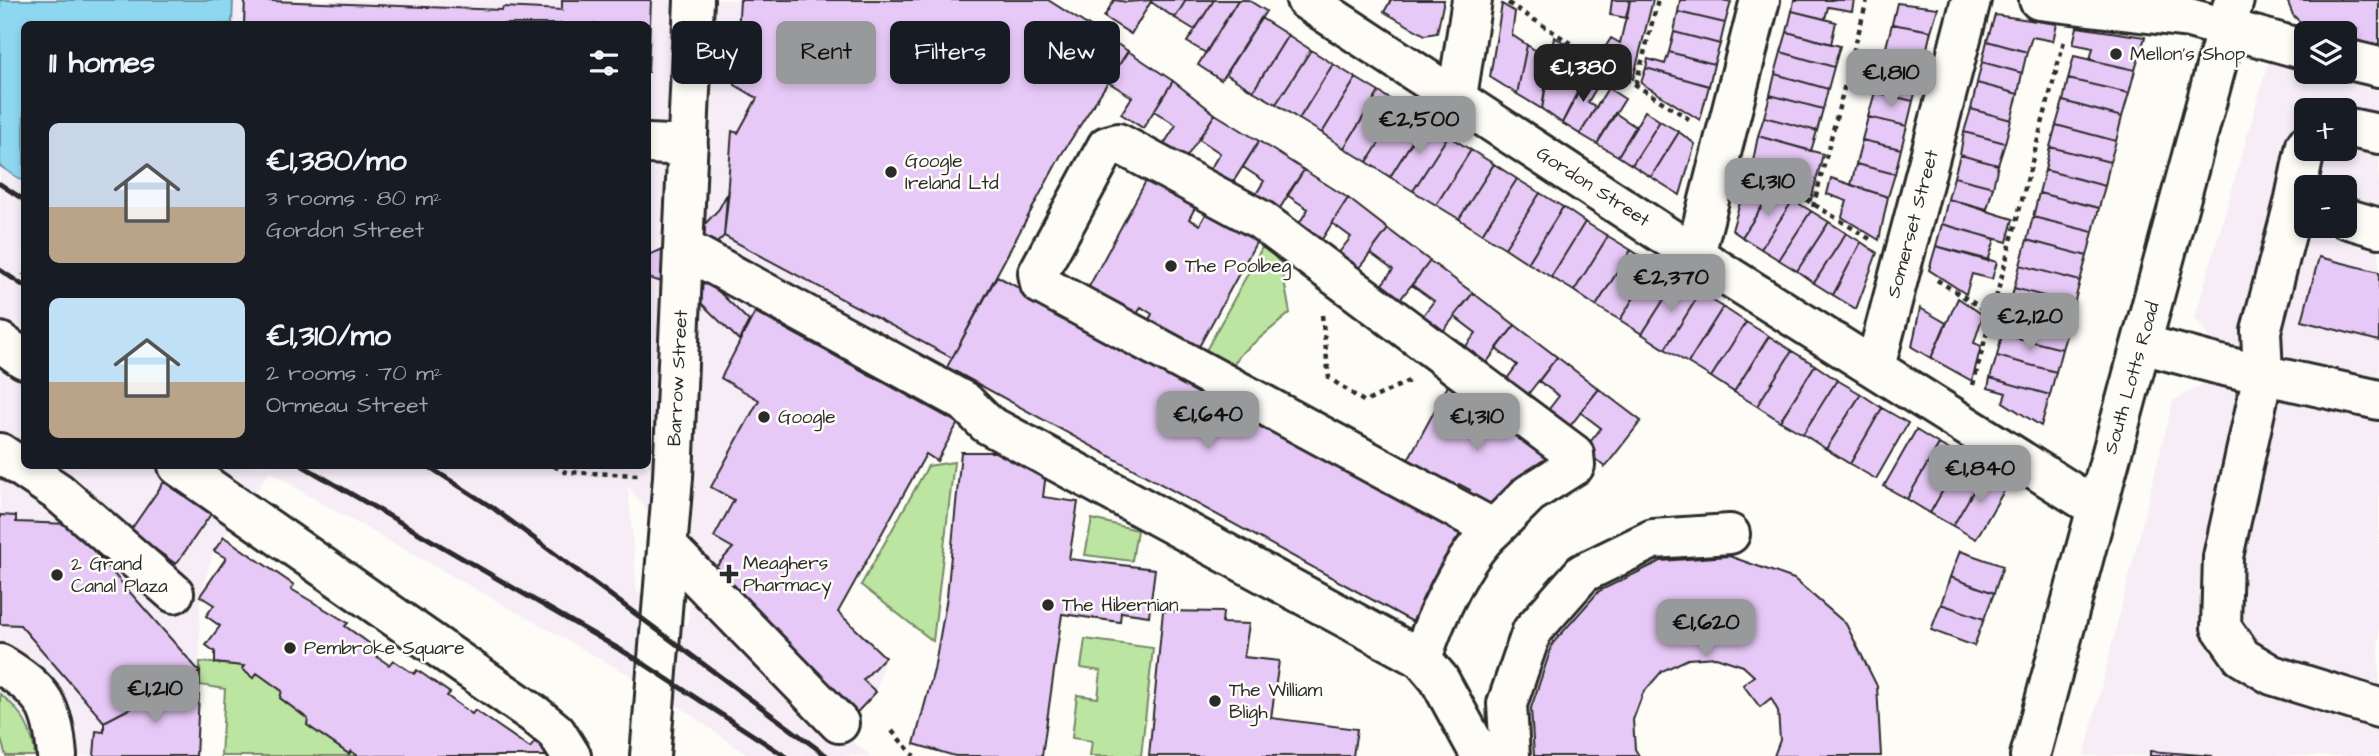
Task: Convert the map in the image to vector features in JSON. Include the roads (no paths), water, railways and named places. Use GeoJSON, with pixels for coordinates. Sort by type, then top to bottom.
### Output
{"type":"FeatureCollection","features":[{"type":"Feature","properties":{"kind":"street","name":"Barrow Street"},"geometry":{"type":"LineString","coordinates":[[650,756],[668,547],[662,394],[685,249],[694,0]]}},
{"type":"Feature","properties":{"kind":"street","name":"Gordon Street"},"geometry":{"type":"LineString","coordinates":[[1306,0],[1695,254],[2095,507]]}},
{"type":"Feature","properties":{"kind":"street"},"geometry":{"type":"LineString","coordinates":[[1457,97],[1472,0]]}},
{"type":"Feature","properties":{"kind":"street"},"geometry":{"type":"LineString","coordinates":[[1695,254],[1760,0]]}},
{"type":"Feature","properties":{"kind":"street","name":"Somerset Street"},"geometry":{"type":"LineString","coordinates":[[1874,367],[1971,0]]}},
{"type":"Feature","properties":{"kind":"street"},"geometry":{"type":"LineString","coordinates":[[2056,3],[2189,18],[2230,15],[2294,44]]}},
{"type":"Feature","properties":{"kind":"street","name":"South Lotts Road"},"geometry":{"type":"LineString","coordinates":[[2030,756],[2095,507],[2142,344],[2230,15]]}},
{"type":"Feature","properties":{"kind":"street"},"geometry":{"type":"LineString","coordinates":[[2357,62],[2379,67]]}},
{"type":"Feature","properties":{"kind":"street"},"geometry":{"type":"LineString","coordinates":[[2357,129],[2379,134]]}},
{"type":"Feature","properties":{"kind":"street"},"geometry":{"type":"LineString","coordinates":[[1422,659],[1437,619],[1475,548],[1494,530],[1514,506],[1544,483],[1575,465],[1577,460],[1574,454],[1261,220],[1118,143],[1107,146],[1034,280],[1494,530]]}},
{"type":"Feature","properties":{"kind":"street"},"geometry":{"type":"LineString","coordinates":[[651,144],[688,146]]}},
{"type":"Feature","properties":{"kind":"street"},"geometry":{"type":"LineString","coordinates":[[2357,222],[2379,228]]}},
{"type":"Feature","properties":{"kind":"street"},"geometry":{"type":"LineString","coordinates":[[2294,224],[2261,331],[2263,374],[2223,557],[2221,627],[2242,657],[2272,676],[2379,708]]}},
{"type":"Feature","properties":{"kind":"street"},"geometry":{"type":"LineString","coordinates":[[685,249],[970,394],[987,424],[1422,659],[1439,679],[1481,756]]}},
{"type":"Feature","properties":{"kind":"street"},"geometry":{"type":"LineString","coordinates":[[0,342],[21,357]]}},
{"type":"Feature","properties":{"kind":"street"},"geometry":{"type":"LineString","coordinates":[[2142,344],[2379,400]]}},
{"type":"Feature","properties":{"kind":"street"},"geometry":{"type":"LineString","coordinates":[[0,453],[21,467]]}},
{"type":"Feature","properties":{"kind":"street"},"geometry":{"type":"LineString","coordinates":[[24,469],[58,492],[174,593]]}},
{"type":"Feature","properties":{"kind":"street"},"geometry":{"type":"LineString","coordinates":[[182,469],[534,714],[556,732],[571,756]]}},
{"type":"Feature","properties":{"kind":"street"},"geometry":{"type":"LineString","coordinates":[[1510,756],[1507,704],[1532,631],[1583,573],[1653,539],[1730,534]]}},
{"type":"Feature","properties":{"kind":"street"},"geometry":{"type":"LineString","coordinates":[[668,547],[839,723]]}},
{"type":"Feature","properties":{"kind":"street"},"geometry":{"type":"LineString","coordinates":[[0,664],[35,686],[55,723],[57,756]]}},
{"type":"Feature","properties":{"kind":"water"},"geometry":{"type":"Polygon","coordinates":[[[0,0],[233,0],[232,21],[21,21],[21,180],[0,166],[0,0]]]}},
{"type":"Feature","properties":{"kind":"railway"},"geometry":{"type":"LineString","coordinates":[[0,184],[21,198]]}},
{"type":"Feature","properties":{"kind":"railway"},"geometry":{"type":"LineString","coordinates":[[0,270],[21,284]]}},
{"type":"Feature","properties":{"kind":"railway"},"geometry":{"type":"LineString","coordinates":[[308,469],[638,660],[785,756]]}},
{"type":"Feature","properties":{"kind":"railway"},"geometry":{"type":"LineString","coordinates":[[433,469],[493,508],[827,756]]}},
{"type":"Feature","properties":{"kind":"place","name":"Mellon's Shop"},"geometry":{"type":"Point","coordinates":[2116,54]}},
{"type":"Feature","properties":{"kind":"place","name":"Google Ireland Ltd"},"geometry":{"type":"Point","coordinates":[891,172]}},
{"type":"Feature","properties":{"kind":"place","name":"The Poolbeg"},"geometry":{"type":"Point","coordinates":[1171,266]}},
{"type":"Feature","properties":{"kind":"place","name":"Google"},"geometry":{"type":"Point","coordinates":[764,417]}},
{"type":"Feature","properties":{"kind":"place","name":"Meaghers Pharmacy"},"geometry":{"type":"Point","coordinates":[729,574]}},
{"type":"Feature","properties":{"kind":"place","name":"2 Grand Canal Plaza"},"geometry":{"type":"Point","coordinates":[57,575]}},
{"type":"Feature","properties":{"kind":"place","name":"The Hibernian"},"geometry":{"type":"Point","coordinates":[1048,605]}},
{"type":"Feature","properties":{"kind":"place","name":"Pembroke Square"},"geometry":{"type":"Point","coordinates":[290,648]}},
{"type":"Feature","properties":{"kind":"place","name":"The William Bligh"},"geometry":{"type":"Point","coordinates":[1215,701]}}]}
